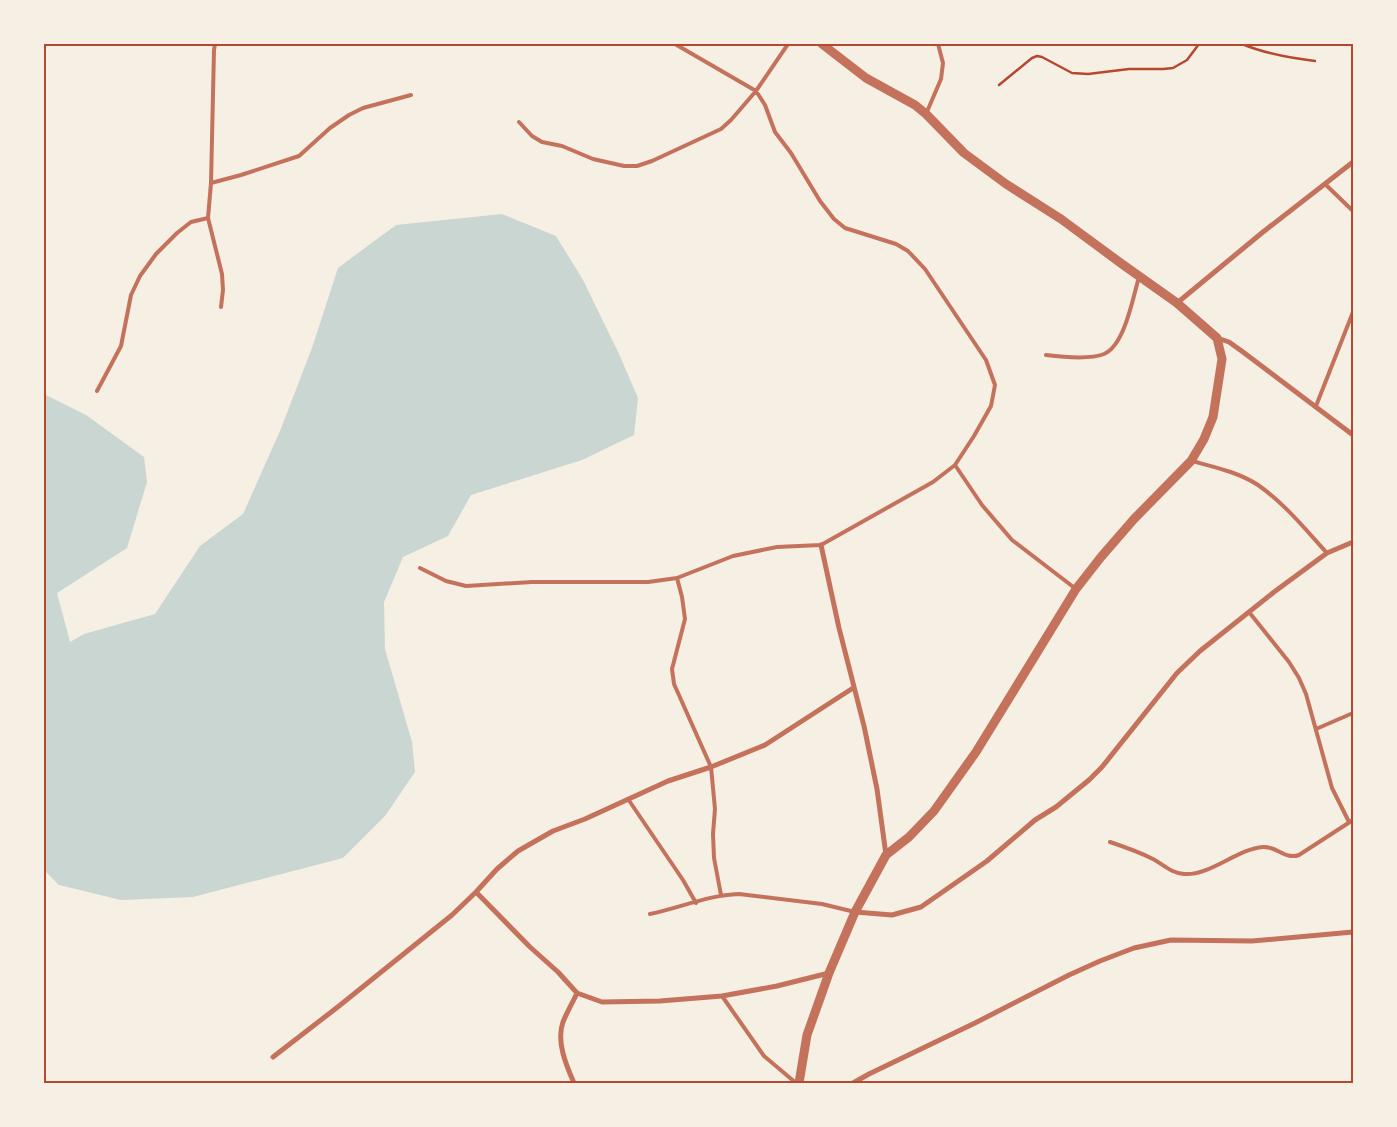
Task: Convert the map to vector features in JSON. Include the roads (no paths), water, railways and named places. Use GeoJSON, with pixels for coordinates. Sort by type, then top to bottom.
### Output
{"type":"FeatureCollection","features":[{"type":"Feature","properties":{"kind":"street"},"geometry":{"type":"LineString","coordinates":[[822,44],[866,78],[915,105],[964,153],[1006,184],[1062,218],[1139,277],[1177,303],[1218,338],[1229,342],[1353,435]]}},
{"type":"Feature","properties":{"kind":"street"},"geometry":{"type":"LineString","coordinates":[[1177,303],[1263,232],[1353,162]]}},
{"type":"Feature","properties":{"kind":"street"},"geometry":{"type":"LineString","coordinates":[[797,1083],[807,1035],[829,973],[855,912],[886,856],[934,811],[976,752],[1076,589],[1134,519],[1191,460],[1204,439],[1213,418],[1222,360],[1218,338]]}},
{"type":"Feature","properties":{"kind":"street"},"geometry":{"type":"LineString","coordinates":[[855,912],[892,915],[921,907],[987,861],[1035,820],[1056,807],[1089,780],[1102,767],[1177,673],[1200,651],[1274,592],[1327,553],[1353,542]]}},
{"type":"Feature","properties":{"kind":"street"},"geometry":{"type":"LineString","coordinates":[[821,545],[853,688],[870,753],[886,856]]}},
{"type":"Feature","properties":{"kind":"street"},"geometry":{"type":"LineString","coordinates":[[273,1056],[415,945],[476,892],[497,869],[518,851],[553,831],[585,819],[668,781],[711,767],[765,745],[853,688]]}},
{"type":"Feature","properties":{"kind":"street"},"geometry":{"type":"LineString","coordinates":[[476,892],[577,993],[602,1002],[660,1001],[722,996],[777,986],[829,973]]}},
{"type":"Feature","properties":{"kind":"street"},"geometry":{"type":"LineString","coordinates":[[852,1083],[1069,975],[1134,948],[1171,940],[1252,941],[1353,932]]}},
{"type":"Feature","properties":{"kind":"street"},"geometry":{"type":"LineString","coordinates":[[574,1083],[566,1066],[562,1050],[562,1030],[577,993]]}},
{"type":"Feature","properties":{"kind":"lane"},"geometry":{"type":"LineString","coordinates":[[215,44],[211,183],[208,218],[222,274],[224,290],[220,307]]}},
{"type":"Feature","properties":{"kind":"lane"},"geometry":{"type":"LineString","coordinates":[[420,568],[446,581],[466,586],[532,582],[648,582],[677,578],[733,556],[777,547],[821,545],[933,482],[955,465],[991,406],[995,385],[986,360],[925,269],[908,251],[896,244],[845,228],[834,219],[775,132],[765,105],[756,91],[675,44]]}},
{"type":"Feature","properties":{"kind":"lane"},"geometry":{"type":"LineString","coordinates":[[519,122],[532,136],[542,142],[562,146],[593,159],[624,166],[637,166],[652,161],[721,128],[731,120],[756,91],[788,44]]}},
{"type":"Feature","properties":{"kind":"lane"},"geometry":{"type":"LineString","coordinates":[[926,114],[941,79],[943,63],[938,44]]}},
{"type":"Feature","properties":{"kind":"lane"},"geometry":{"type":"LineString","coordinates":[[211,183],[223,181],[299,156],[349,115],[363,108],[411,95]]}},
{"type":"Feature","properties":{"kind":"lane"},"geometry":{"type":"LineString","coordinates":[[1325,184],[1353,212]]}},
{"type":"Feature","properties":{"kind":"lane"},"geometry":{"type":"LineString","coordinates":[[97,391],[121,346],[131,295],[140,276],[156,254],[177,233],[191,222],[208,218]]}},
{"type":"Feature","properties":{"kind":"lane"},"geometry":{"type":"LineString","coordinates":[[1046,355],[1075,358],[1104,354],[1113,347],[1121,338],[1139,277]]}},
{"type":"Feature","properties":{"kind":"lane"},"geometry":{"type":"LineString","coordinates":[[1316,406],[1353,312]]}},
{"type":"Feature","properties":{"kind":"lane"},"geometry":{"type":"LineString","coordinates":[[1191,460],[1222,469],[1256,484],[1269,493],[1327,553]]}},
{"type":"Feature","properties":{"kind":"lane"},"geometry":{"type":"LineString","coordinates":[[955,465],[982,505],[1012,540],[1076,589]]}},
{"type":"Feature","properties":{"kind":"lane"},"geometry":{"type":"LineString","coordinates":[[677,578],[685,619],[672,669],[674,684],[711,767],[715,809],[714,858],[721,895]]}},
{"type":"Feature","properties":{"kind":"lane"},"geometry":{"type":"LineString","coordinates":[[1110,842],[1156,860],[1174,873],[1186,874],[1210,868],[1250,850],[1264,847],[1276,849],[1286,856],[1293,857],[1351,821],[1332,788],[1306,694],[1299,678],[1249,612]]}},
{"type":"Feature","properties":{"kind":"lane"},"geometry":{"type":"LineString","coordinates":[[1316,729],[1353,713]]}},
{"type":"Feature","properties":{"kind":"lane"},"geometry":{"type":"LineString","coordinates":[[628,799],[683,880],[696,903]]}},
{"type":"Feature","properties":{"kind":"lane"},"geometry":{"type":"LineString","coordinates":[[650,914],[673,910],[721,895],[747,894],[822,904],[855,912]]}},
{"type":"Feature","properties":{"kind":"lane"},"geometry":{"type":"LineString","coordinates":[[722,996],[764,1056],[797,1083]]}}]}
